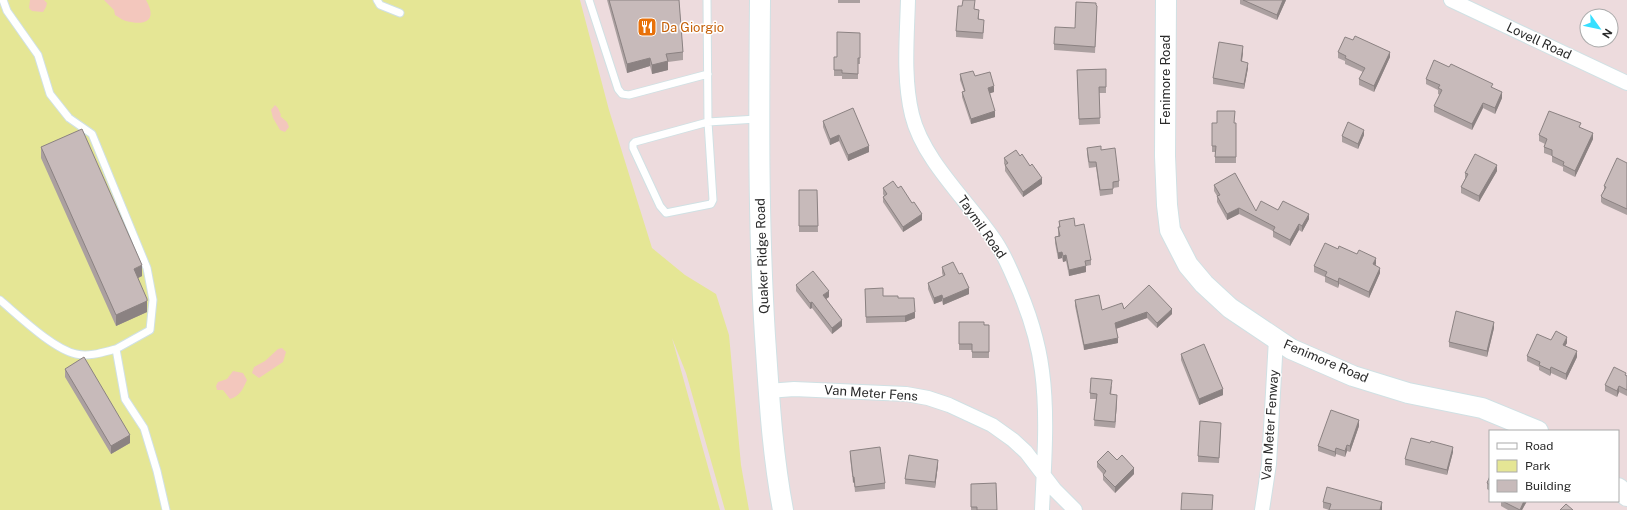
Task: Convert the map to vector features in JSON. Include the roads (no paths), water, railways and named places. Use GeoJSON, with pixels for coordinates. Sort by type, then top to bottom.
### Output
{"type":"FeatureCollection","features":[{"type":"Feature","properties":{"kind":"street","name":"Quaker Ridge Road"},"geometry":{"type":"LineString","coordinates":[[760,0],[762,280],[772,443],[783,510]]}},
{"type":"Feature","properties":{"kind":"street","name":"Taymil Road"},"geometry":{"type":"LineString","coordinates":[[908,0],[908,87],[912,115],[919,136],[930,155],[993,238],[1004,257],[1027,309],[1037,343],[1042,370],[1044,399],[1044,476],[1042,510]]}},
{"type":"Feature","properties":{"kind":"street","name":"Fenimore Road"},"geometry":{"type":"LineString","coordinates":[[1166,0],[1166,205],[1170,230],[1188,265],[1204,284],[1230,308],[1291,349],[1353,376],[1408,393],[1482,408],[1536,430]]}},
{"type":"Feature","properties":{"kind":"street","name":"Lovell Road"},"geometry":{"type":"LineString","coordinates":[[1451,0],[1627,83]]}},
{"type":"Feature","properties":{"kind":"street","name":"Van Meter Fenway"},"geometry":{"type":"LineString","coordinates":[[1262,510],[1270,464],[1276,339]]}},
{"type":"Feature","properties":{"kind":"street","name":"Van Meter Fens"},"geometry":{"type":"LineString","coordinates":[[768,391],[794,389],[855,391],[906,394],[928,398],[975,417],[1008,436],[1026,452],[1044,476],[1075,510]]}},
{"type":"Feature","properties":{"kind":"street"},"geometry":{"type":"LineString","coordinates":[[1619,489],[1627,496]]}},
{"type":"Feature","properties":{"kind":"lane"},"geometry":{"type":"LineString","coordinates":[[0,300],[50,340],[65,350],[77,354],[92,355],[116,349],[150,330],[153,300],[147,268],[92,134],[68,118],[50,94],[38,55],[7,11],[3,0]]}},
{"type":"Feature","properties":{"kind":"lane"},"geometry":{"type":"LineString","coordinates":[[377,0],[380,4],[400,13]]}},
{"type":"Feature","properties":{"kind":"lane"},"geometry":{"type":"LineString","coordinates":[[588,0],[618,89],[622,94],[629,95],[708,74]]}},
{"type":"Feature","properties":{"kind":"lane"},"geometry":{"type":"LineString","coordinates":[[707,0],[708,122],[713,200],[711,204],[666,213],[660,206],[633,148],[633,144],[635,142],[708,122],[760,118]]}},
{"type":"Feature","properties":{"kind":"lane"},"geometry":{"type":"LineString","coordinates":[[0,8],[7,11]]}},
{"type":"Feature","properties":{"kind":"lane"},"geometry":{"type":"LineString","coordinates":[[116,349],[125,399],[144,428],[157,471],[166,510]]}},
{"type":"Feature","properties":{"kind":"place","name":"Da Giorgio"},"geometry":{"type":"Point","coordinates":[647,27]}}]}
